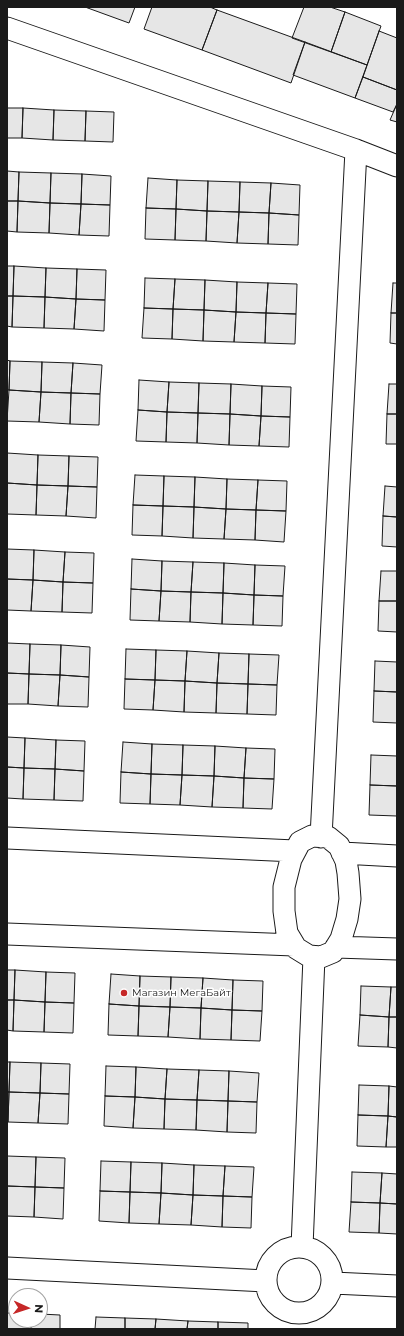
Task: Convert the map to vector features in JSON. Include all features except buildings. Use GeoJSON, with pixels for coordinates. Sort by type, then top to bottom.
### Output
{"type":"FeatureCollection","features":[{"type":"Feature","properties":{"kind":"street"},"geometry":{"type":"LineString","coordinates":[[7,28],[356,150],[397,166]]}},
{"type":"Feature","properties":{"kind":"street"},"geometry":{"type":"LineString","coordinates":[[321,837],[356,150]]}},
{"type":"Feature","properties":{"kind":"street"},"geometry":{"type":"LineString","coordinates":[[312,836],[321,837],[328,837],[339,846],[346,861],[350,899],[347,919],[341,939],[333,952],[321,957],[308,956],[296,948],[287,933],[284,911],[284,887],[291,859],[300,842],[312,836]]}},
{"type":"Feature","properties":{"kind":"street"},"geometry":{"type":"LineString","coordinates":[[7,838],[295,851]]}},
{"type":"Feature","properties":{"kind":"street"},"geometry":{"type":"LineString","coordinates":[[342,853],[397,856]]}},
{"type":"Feature","properties":{"kind":"street"},"geometry":{"type":"LineString","coordinates":[[7,934],[294,945]]}},
{"type":"Feature","properties":{"kind":"street"},"geometry":{"type":"LineString","coordinates":[[336,947],[397,949]]}},
{"type":"Feature","properties":{"kind":"street"},"geometry":{"type":"LineString","coordinates":[[302,1247],[314,956]]}},
{"type":"Feature","properties":{"kind":"street"},"geometry":{"type":"LineString","coordinates":[[302,1247],[306,1247],[321,1254],[331,1267],[333,1283],[328,1298],[316,1310],[298,1322],[272,1301],[266,1286],[266,1281],[267,1270],[276,1256],[290,1248],[302,1247]]}},
{"type":"Feature","properties":{"kind":"street"},"geometry":{"type":"LineString","coordinates":[[7,1268],[266,1281]]}},
{"type":"Feature","properties":{"kind":"street"},"geometry":{"type":"LineString","coordinates":[[333,1283],[397,1286]]}},
{"type":"Feature","properties":{"kind":"place","name":"Магазин МегаБайт"},"geometry":{"type":"Point","coordinates":[124,993]}}]}
